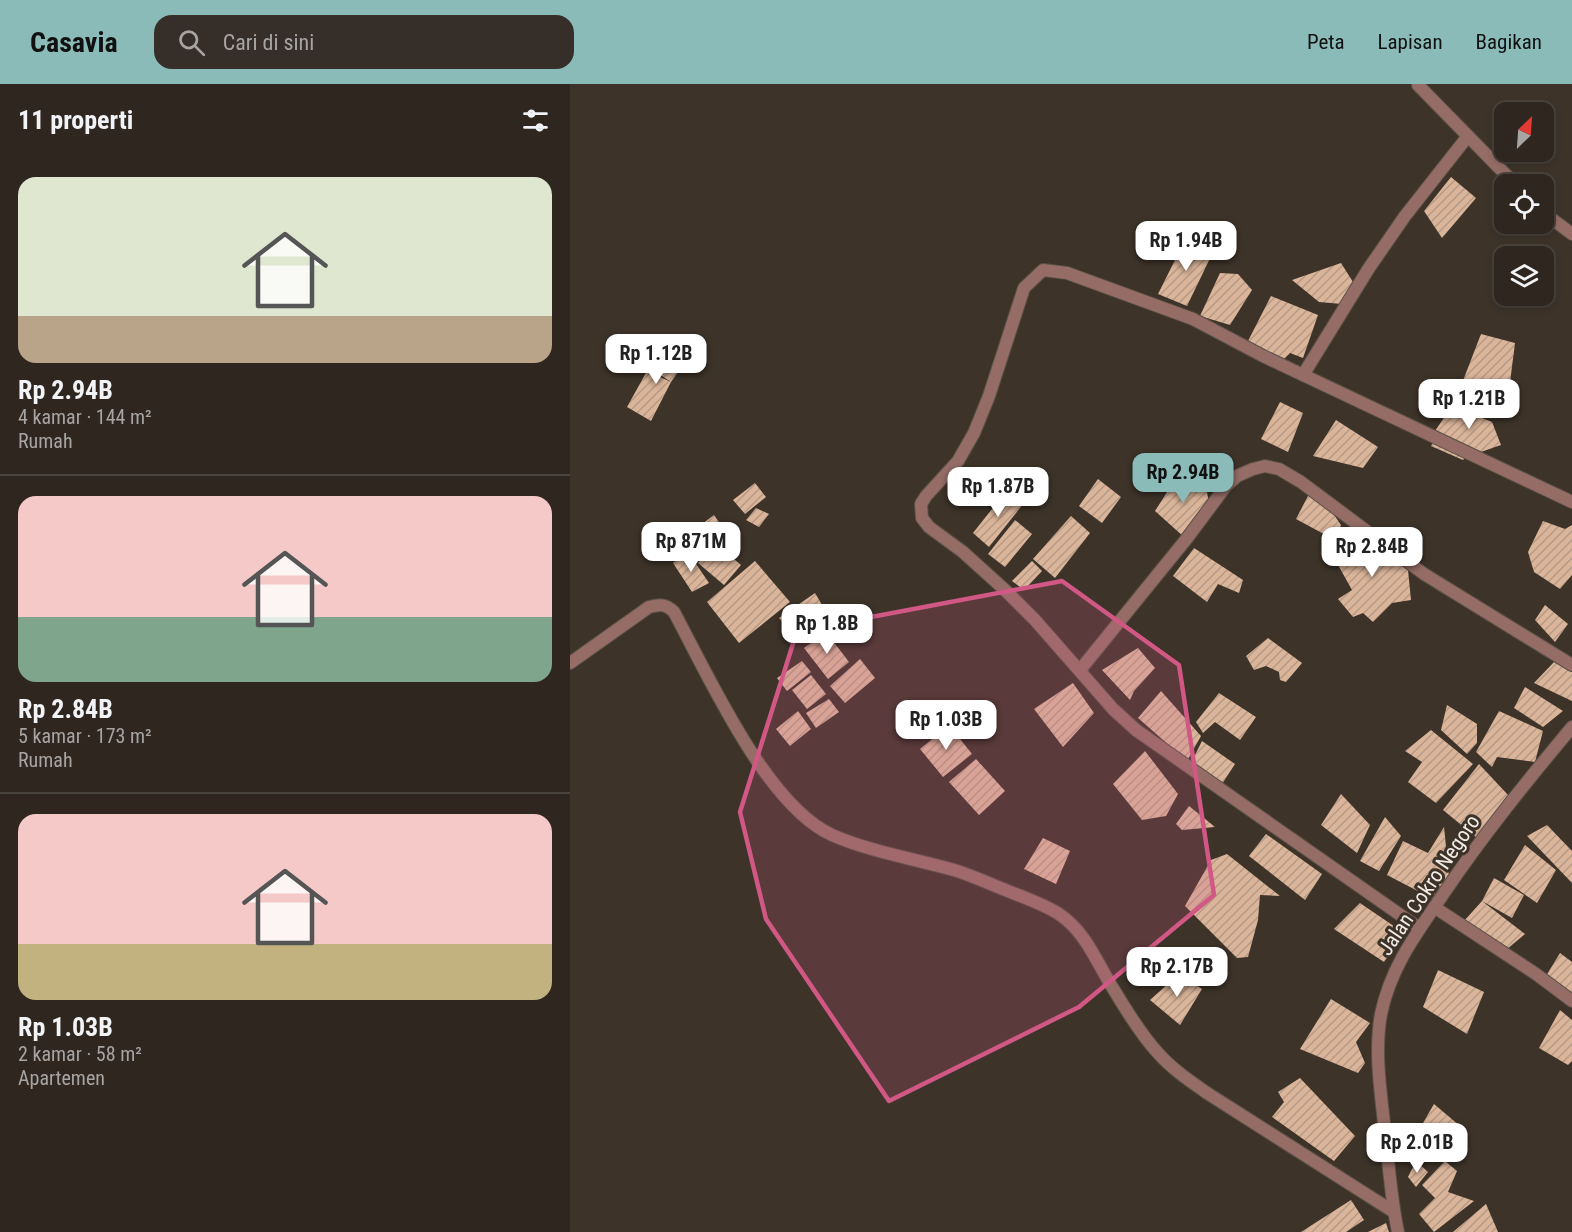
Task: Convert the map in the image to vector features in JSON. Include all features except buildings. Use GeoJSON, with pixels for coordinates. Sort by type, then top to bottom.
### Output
{"type":"FeatureCollection","features":[{"type":"Feature","properties":{"kind":"street"},"geometry":{"type":"LineString","coordinates":[[1418,85],[1505,174]]}},
{"type":"Feature","properties":{"kind":"street"},"geometry":{"type":"LineString","coordinates":[[1303,375],[1369,268],[1405,216],[1468,136]]}},
{"type":"Feature","properties":{"kind":"street"},"geometry":{"type":"LineString","coordinates":[[1554,220],[1572,234]]}},
{"type":"Feature","properties":{"kind":"street"},"geometry":{"type":"LineString","coordinates":[[1419,928],[1144,735],[1113,709],[1005,590],[922,518],[921,504],[958,461],[974,433],[989,396],[1024,288],[1043,270],[1067,273],[1193,320],[1303,375],[1572,502]]}},
{"type":"Feature","properties":{"kind":"street"},"geometry":{"type":"LineString","coordinates":[[1080,670],[1188,537],[1226,486],[1238,476],[1265,466],[1279,469],[1301,482],[1424,574],[1572,665]]}},
{"type":"Feature","properties":{"kind":"street"},"geometry":{"type":"LineString","coordinates":[[570,663],[649,607],[664,605],[670,608],[751,752],[792,804],[813,824],[832,835],[859,844],[958,872],[1041,904],[1059,914],[1076,927],[1114,990],[1157,1053],[1179,1073],[1394,1212]]}},
{"type":"Feature","properties":{"kind":"street","name":"Jalan Cokro Negoro"},"geometry":{"type":"LineString","coordinates":[[1398,1232],[1381,1091],[1379,1044],[1381,1015],[1393,972],[1419,928],[1480,841],[1572,727]]}},
{"type":"Feature","properties":{"kind":"street"},"geometry":{"type":"LineString","coordinates":[[1434,908],[1536,974],[1572,1001]]}},
{"type":"Feature","properties":{"kind":"highlighted area"},"geometry":{"type":"Polygon","coordinates":[[[1062,581],[1179,665],[1214,895],[1079,1007],[889,1101],[766,919],[740,812],[797,631],[1062,581]]]}}]}
